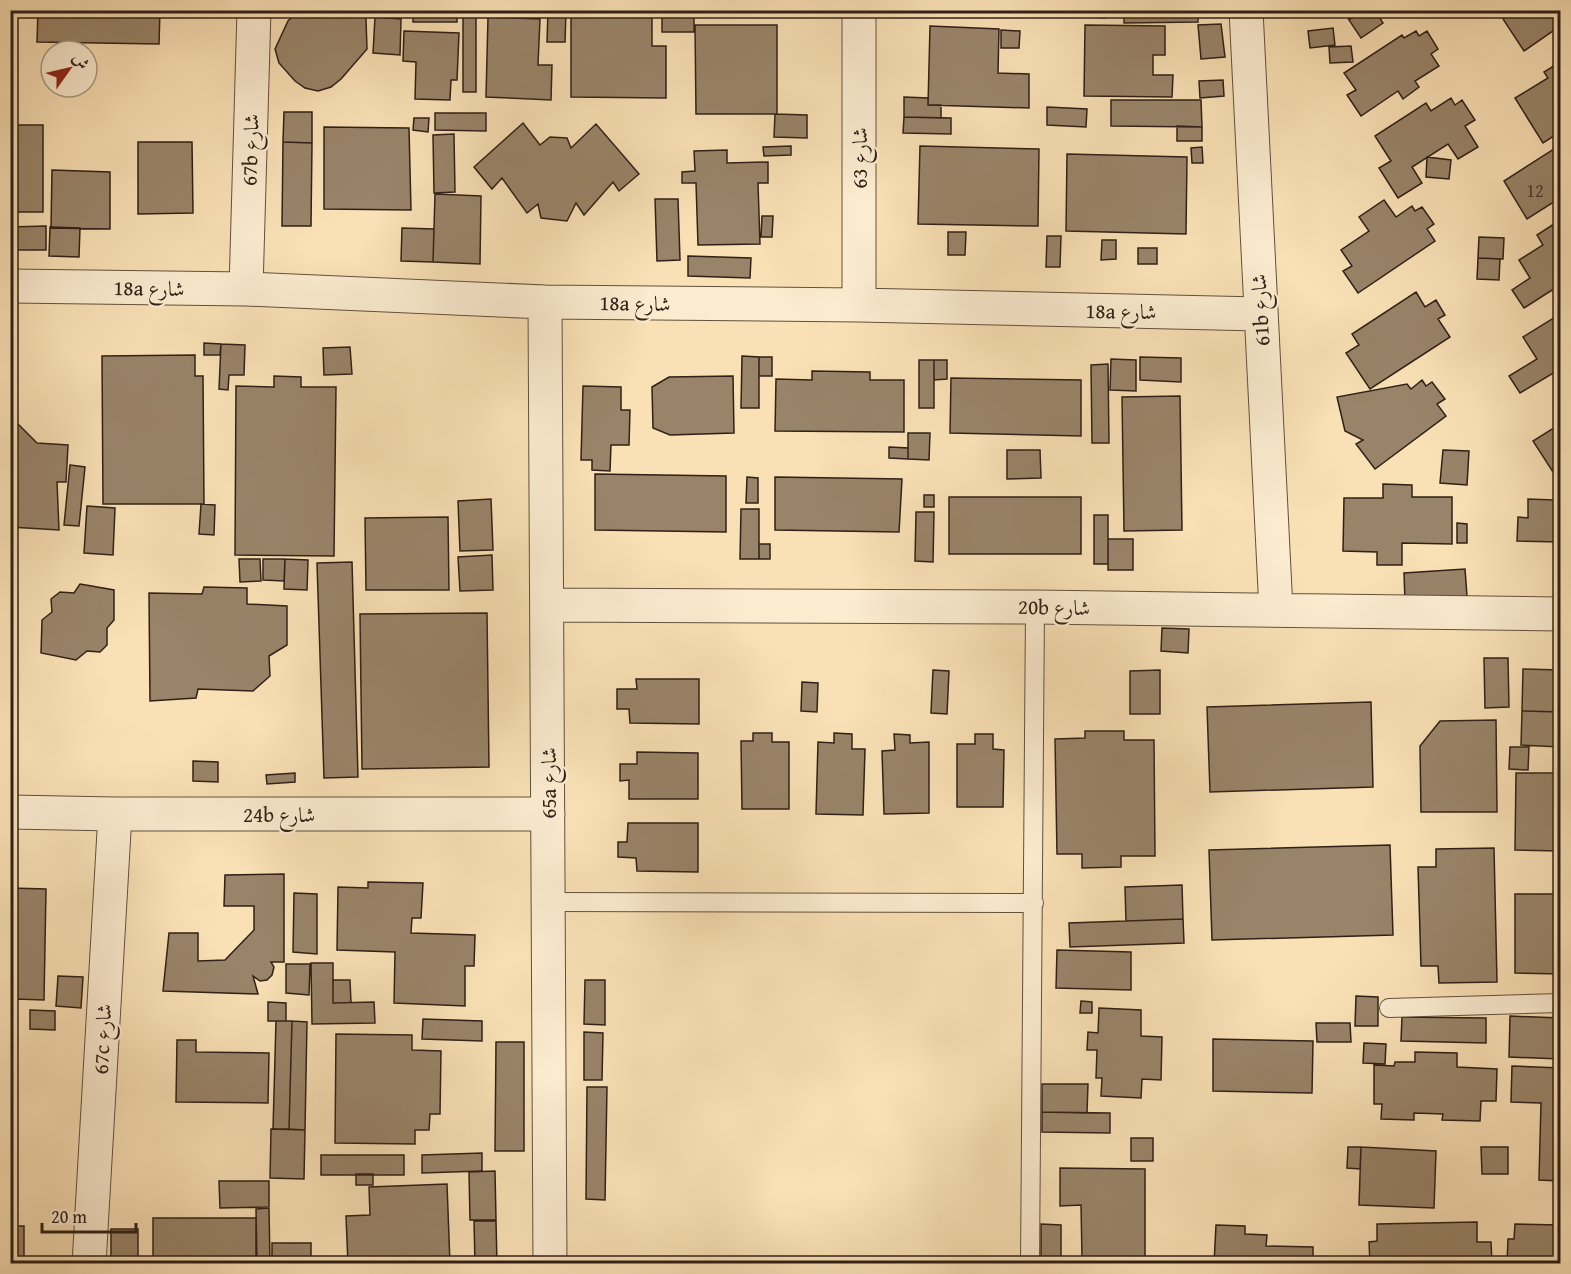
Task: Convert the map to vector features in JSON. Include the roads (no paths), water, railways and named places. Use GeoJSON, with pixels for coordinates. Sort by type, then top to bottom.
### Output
{"type":"FeatureCollection","features":[{"type":"Feature","properties":{"kind":"street","name":"67b شارع"},"geometry":{"type":"LineString","coordinates":[[246,289],[254,10]]}},
{"type":"Feature","properties":{"kind":"street","name":"شارع 63"},"geometry":{"type":"LineString","coordinates":[[859,10],[859,305]]}},
{"type":"Feature","properties":{"kind":"street","name":"61b شارع"},"geometry":{"type":"LineString","coordinates":[[1246,10],[1276,610]]}},
{"type":"Feature","properties":{"kind":"street","name":"18a شارع"},"geometry":{"type":"LineString","coordinates":[[10,286],[246,289],[545,302],[859,305],[1260,314]]}},
{"type":"Feature","properties":{"kind":"street","name":"65a شارع"},"geometry":{"type":"LineString","coordinates":[[545,302],[550,1263]]}},
{"type":"Feature","properties":{"kind":"street","name":"20b شارع"},"geometry":{"type":"LineString","coordinates":[[547,605],[1035,607],[1560,614]]}},
{"type":"Feature","properties":{"kind":"street","name":"24b شارع"},"geometry":{"type":"LineString","coordinates":[[10,812],[548,814]]}},
{"type":"Feature","properties":{"kind":"street","name":"67c شارع"},"geometry":{"type":"LineString","coordinates":[[89,1263],[115,814]]}},
{"type":"Feature","properties":{"kind":"lane"},"geometry":{"type":"LineString","coordinates":[[1030,1263],[1035,607]]}},
{"type":"Feature","properties":{"kind":"lane"},"geometry":{"type":"LineString","coordinates":[[549,902],[1034,903]]}},
{"type":"Feature","properties":{"kind":"lane"},"geometry":{"type":"LineString","coordinates":[[1389,1008],[1560,1003]]}}]}
